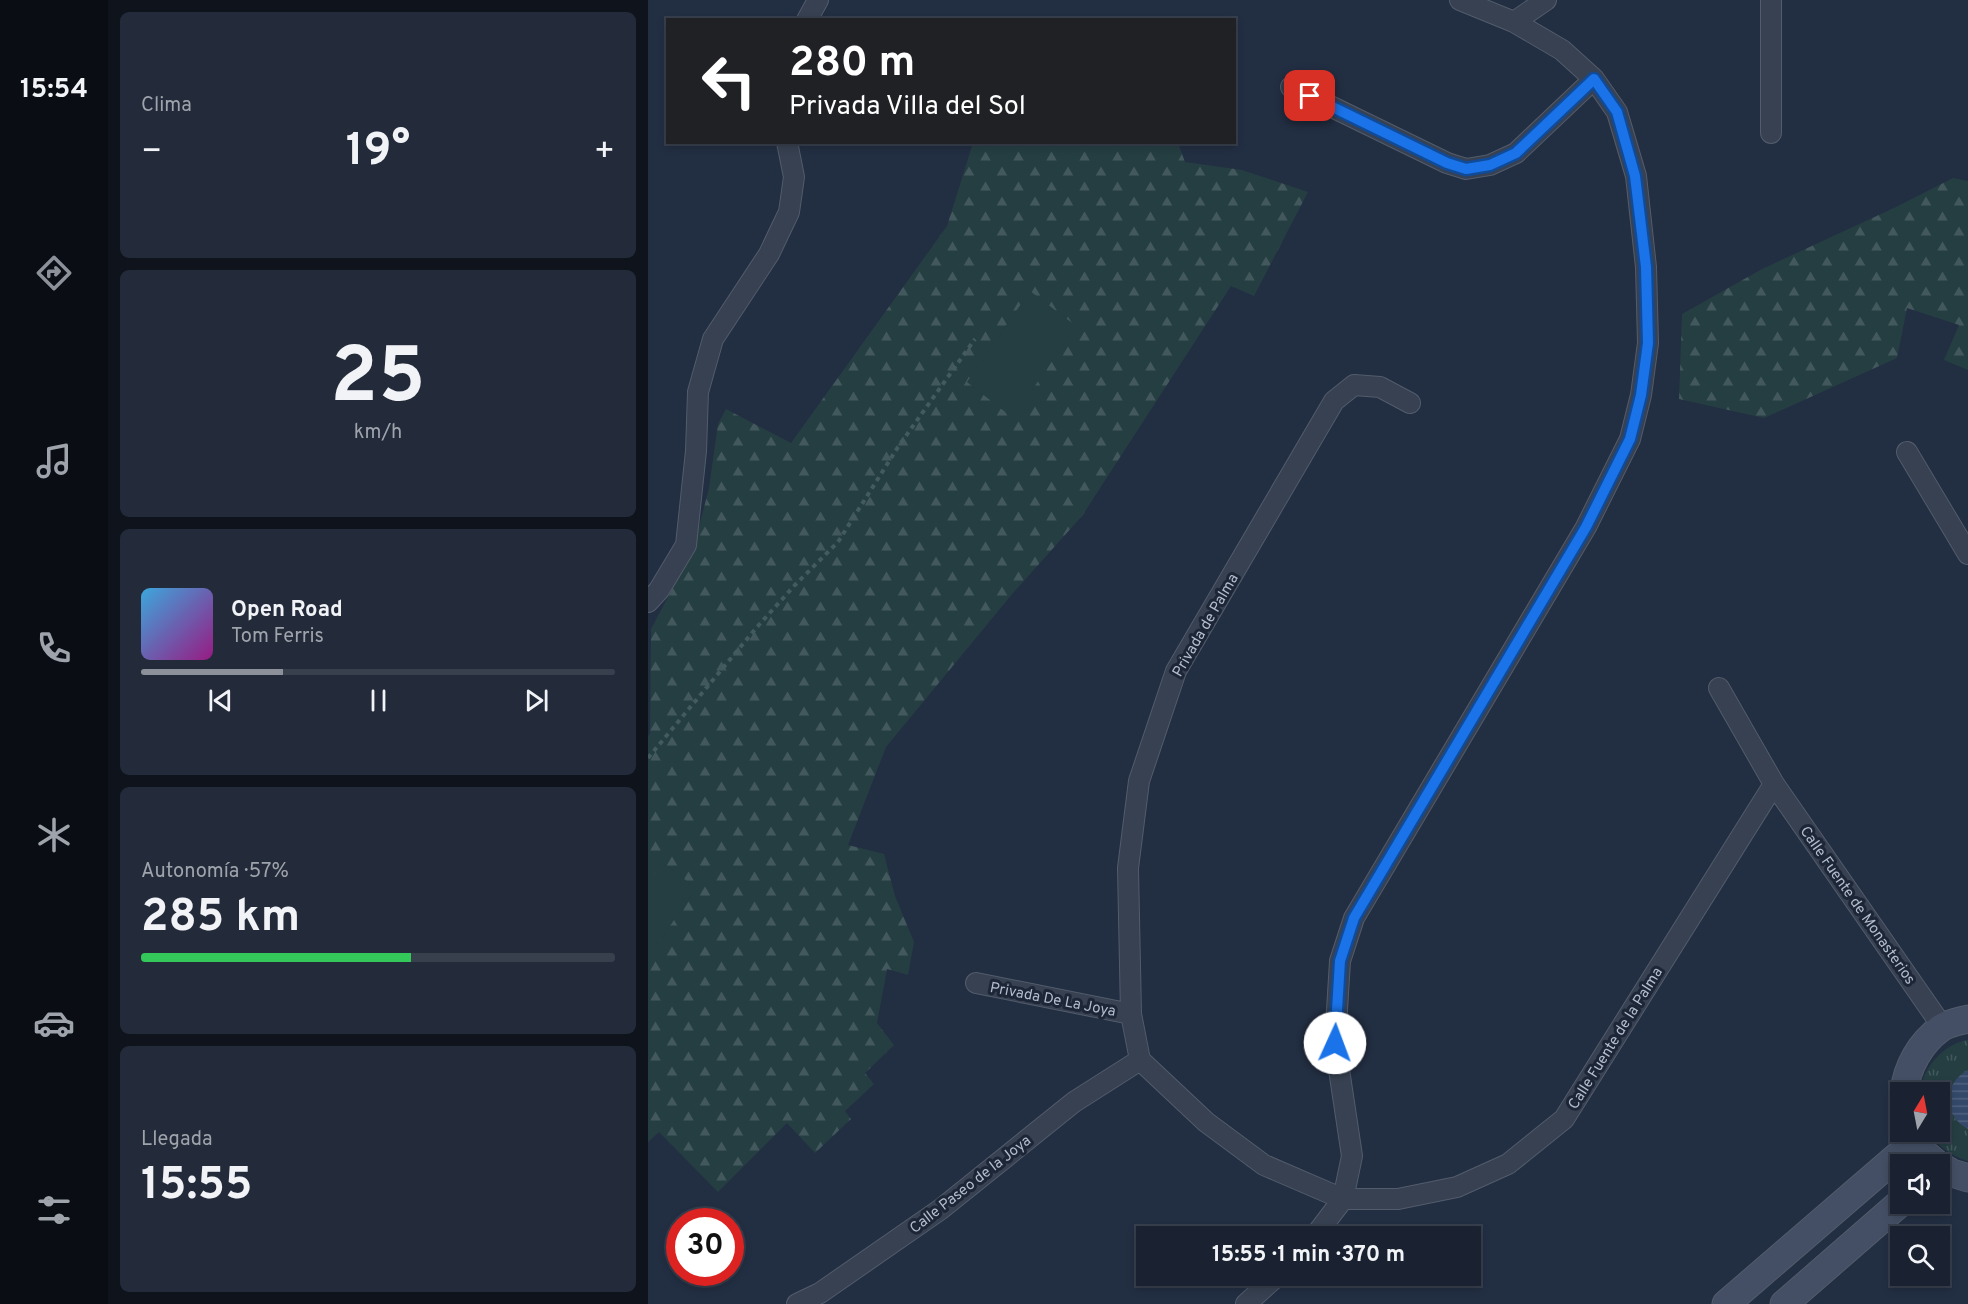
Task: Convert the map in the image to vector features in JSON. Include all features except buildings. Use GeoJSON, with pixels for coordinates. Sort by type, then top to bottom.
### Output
{"type":"FeatureCollection","features":[{"type":"Feature","properties":{"kind":"main road"},"geometry":{"type":"LineString","coordinates":[[1905,1082],[1906,1075],[1921,1047],[1942,1026],[1968,1019]]}},
{"type":"Feature","properties":{"kind":"main road"},"geometry":{"type":"LineString","coordinates":[[1726,1304],[1905,1142]]}},
{"type":"Feature","properties":{"kind":"main road"},"geometry":{"type":"LineString","coordinates":[[1916,1142],[1925,1154]]}},
{"type":"Feature","properties":{"kind":"main road"},"geometry":{"type":"LineString","coordinates":[[1950,1171],[1968,1178]]}},
{"type":"Feature","properties":{"kind":"main road"},"geometry":{"type":"LineString","coordinates":[[1784,1304],[1890,1212]]}},
{"type":"Feature","properties":{"kind":"street"},"geometry":{"type":"LineString","coordinates":[[808,18],[818,0]]}},
{"type":"Feature","properties":{"kind":"street"},"geometry":{"type":"LineString","coordinates":[[1323,1226],[1343,1199],[1353,1156],[1335,1043],[1340,961],[1354,918],[1586,527],[1630,439],[1641,395],[1648,343],[1646,267],[1635,176],[1617,112],[1594,79],[1562,50],[1514,22],[1460,0]]}},
{"type":"Feature","properties":{"kind":"street"},"geometry":{"type":"LineString","coordinates":[[1514,22],[1546,0]]}},
{"type":"Feature","properties":{"kind":"street"},"geometry":{"type":"LineString","coordinates":[[1771,0],[1772,133]]}},
{"type":"Feature","properties":{"kind":"street"},"geometry":{"type":"LineString","coordinates":[[1291,87],[1447,163],[1466,169],[1490,165],[1516,153],[1594,79]]}},
{"type":"Feature","properties":{"kind":"street"},"geometry":{"type":"LineString","coordinates":[[648,602],[686,545],[696,451],[698,393],[713,339],[769,254],[789,212],[794,177],[787,144]]}},
{"type":"Feature","properties":{"kind":"street","name":"Privada de Palma"},"geometry":{"type":"LineString","coordinates":[[1140,1060],[1131,1014],[1128,868],[1139,781],[1176,671],[1334,401],[1354,385],[1380,387],[1410,403]]}},
{"type":"Feature","properties":{"kind":"street"},"geometry":{"type":"LineString","coordinates":[[1907,452],[1968,554]]}},
{"type":"Feature","properties":{"kind":"street","name":"Calle Fuente de Monasterios"},"geometry":{"type":"LineString","coordinates":[[1719,688],[1774,784],[1942,1026]]}},
{"type":"Feature","properties":{"kind":"street","name":"Calle Fuente de la Palma"},"geometry":{"type":"LineString","coordinates":[[1140,1060],[1206,1122],[1264,1165],[1343,1199],[1398,1199],[1457,1187],[1508,1164],[1564,1119],[1774,784]]}},
{"type":"Feature","properties":{"kind":"street","name":"Privada De La Joya"},"geometry":{"type":"LineString","coordinates":[[976,983],[1131,1014]]}},
{"type":"Feature","properties":{"kind":"street","name":"Calle Paseo de la Joya"},"geometry":{"type":"LineString","coordinates":[[796,1304],[820,1293],[941,1209],[1074,1102],[1140,1060]]}},
{"type":"Feature","properties":{"kind":"street"},"geometry":{"type":"LineString","coordinates":[[1246,1304],[1266,1286]]}},
{"type":"Feature","properties":{"kind":"path"},"geometry":{"type":"LineString","coordinates":[[648,758],[772,610],[838,542],[898,447],[975,339]]}},
{"type":"Feature","properties":{"kind":"green space"},"geometry":{"type":"Polygon","coordinates":[[[973,144],[1178,144],[1185,162],[1242,170],[1308,192],[1254,296],[1231,286],[1082,516],[1013,593],[886,747],[848,845],[884,854],[895,896],[914,942],[908,975],[887,969],[877,1023],[894,1045],[865,1073],[874,1084],[845,1111],[851,1119],[815,1153],[787,1123],[718,1192],[659,1132],[648,1142],[648,736],[650,734],[651,629],[693,550],[709,488],[718,424],[726,409],[791,443],[947,226],[973,144]]]}},
{"type":"Feature","properties":{"kind":"green space"},"geometry":{"type":"Polygon","coordinates":[[[1953,178],[1968,181],[1968,370],[1944,360],[1959,325],[1907,308],[1897,358],[1764,418],[1679,399],[1682,314],[1762,269],[1953,178]]]}},
{"type":"Feature","properties":{"kind":"green space"},"geometry":{"type":"Polygon","coordinates":[[[1030,291],[1076,326],[1013,418],[967,382],[1030,291]]]}},
{"type":"Feature","properties":{"kind":"green space"},"geometry":{"type":"Polygon","coordinates":[[[662,862],[696,888],[650,955],[648,954],[648,883],[662,862]]]}},
{"type":"Feature","properties":{"kind":"green space"},"geometry":{"type":"Polygon","coordinates":[[[1968,1040],[1968,1161],[1945,1150],[1936,1142],[1950,1142],[1950,1082],[1922,1082],[1936,1058],[1959,1042],[1968,1040]]]}},
{"type":"Feature","properties":{"kind":"water"},"geometry":{"type":"Polygon","coordinates":[[[1968,1070],[1968,1129],[1954,1116],[1950,1108],[1950,1091],[1960,1076],[1968,1070]]]}},
{"type":"Feature","properties":{"kind":"route"},"geometry":{"type":"LineString","coordinates":[[1310,96],[1447,163],[1466,169],[1490,165],[1516,153],[1594,79],[1617,112],[1635,176],[1646,267],[1648,343],[1641,395],[1630,439],[1586,527],[1354,918],[1340,961],[1335,1043]]}}]}
